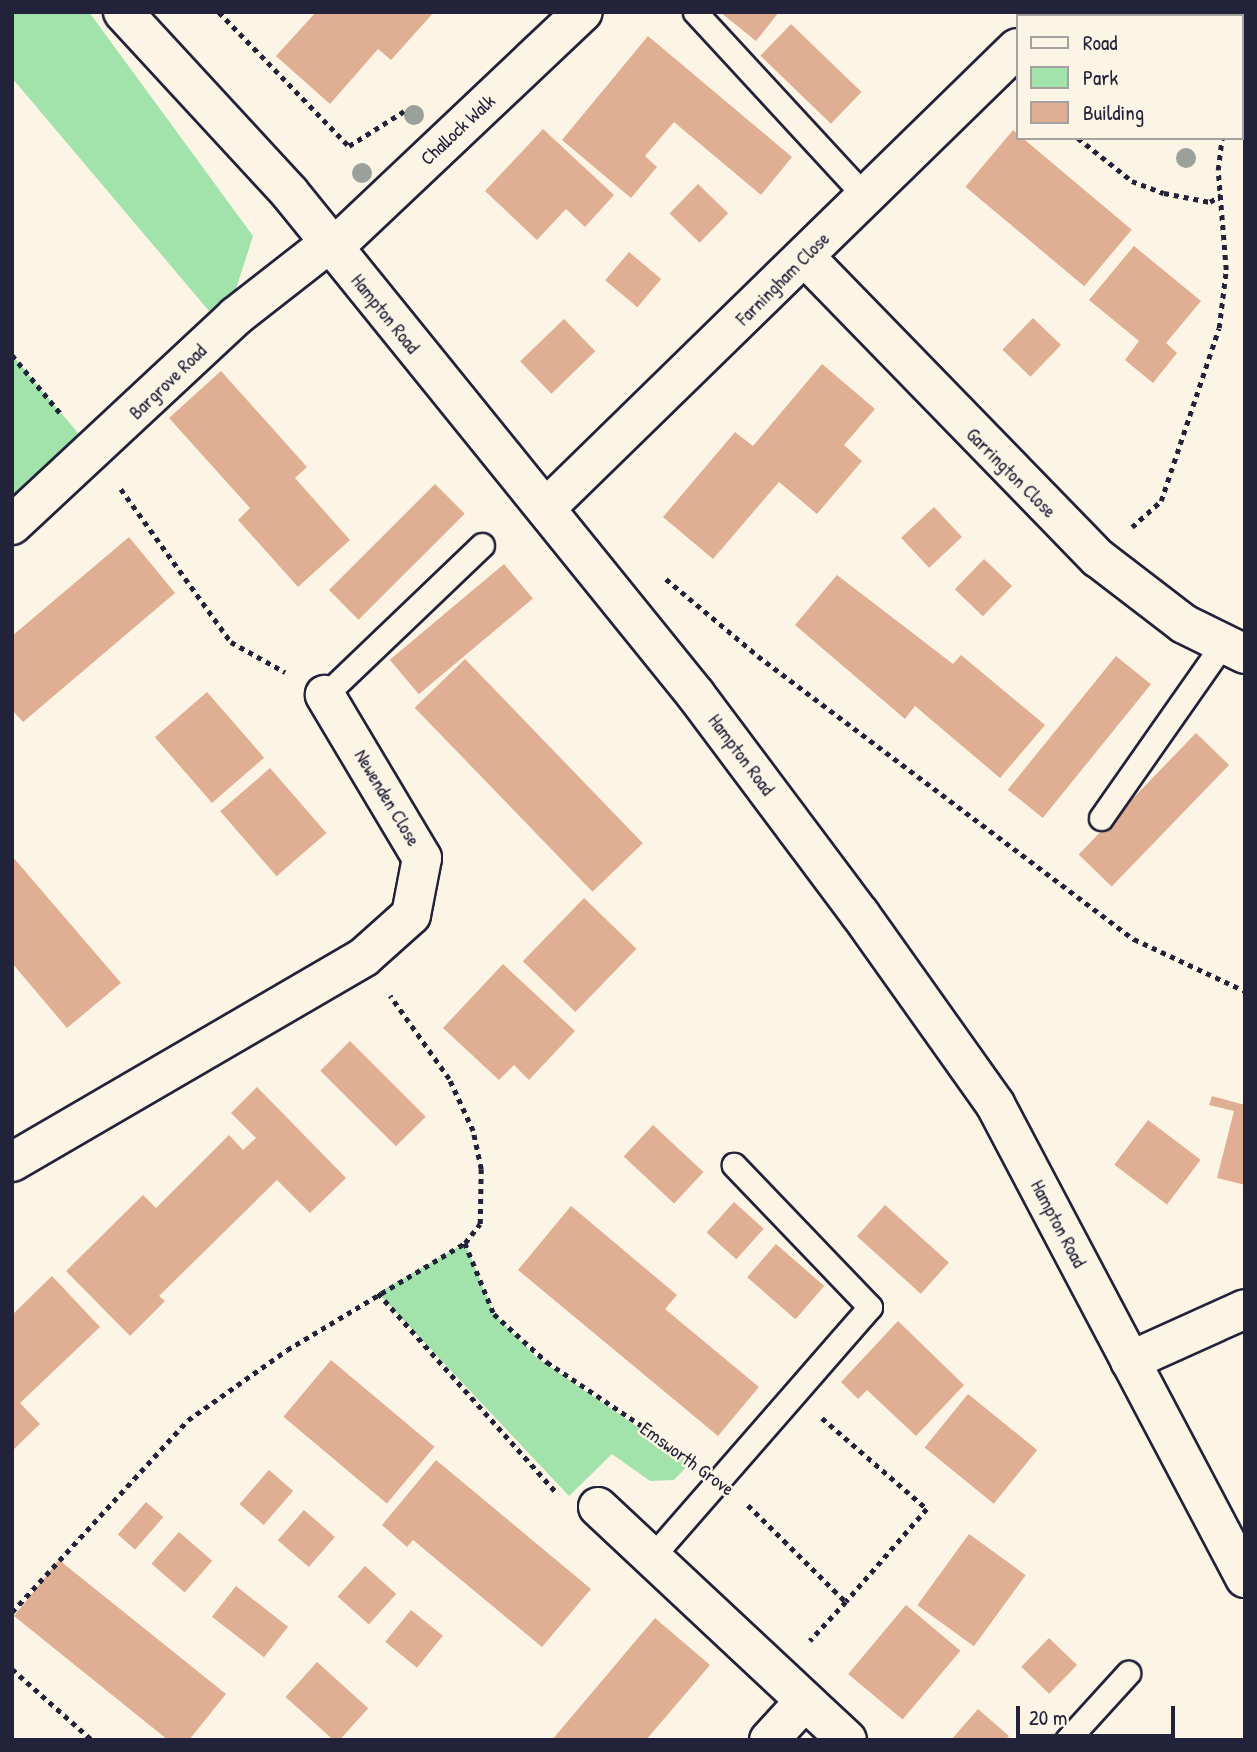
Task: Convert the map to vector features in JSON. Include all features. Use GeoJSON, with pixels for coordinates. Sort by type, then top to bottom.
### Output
{"type":"FeatureCollection","features":[{"type":"Feature","properties":{"kind":"street","name":"Hampton Road"},"geometry":{"type":"LineString","coordinates":[[123,12],[330,246],[547,508],[696,695],[995,1104],[1245,1578]]}},
{"type":"Feature","properties":{"kind":"street","name":"Challock Walk"},"geometry":{"type":"LineString","coordinates":[[330,246],[583,12]]}},
{"type":"Feature","properties":{"kind":"street","name":"Farningham Close"},"geometry":{"type":"LineString","coordinates":[[547,508],[806,258],[865,196],[1016,49]]}},
{"type":"Feature","properties":{"kind":"street","name":"Bargrove Road"},"geometry":{"type":"LineString","coordinates":[[12,525],[95,453],[236,316],[330,246]]}},
{"type":"Feature","properties":{"kind":"street","name":"Garrington Close"},"geometry":{"type":"LineString","coordinates":[[806,258],[1098,558],[1149,600],[1234,650]]}},
{"type":"Feature","properties":{"kind":"street","name":"Newenden Close"},"geometry":{"type":"LineString","coordinates":[[15,1154],[364,957],[411,915],[422,858],[325,695]]}},
{"type":"Feature","properties":{"kind":"street"},"geometry":{"type":"LineString","coordinates":[[1130,1361],[1245,1309]]}},
{"type":"Feature","properties":{"kind":"street"},"geometry":{"type":"LineString","coordinates":[[598,1507],[790,1690],[847,1740]]}},
{"type":"Feature","properties":{"kind":"street"},"geometry":{"type":"LineString","coordinates":[[769,1740],[790,1690]]}},
{"type":"Feature","properties":{"kind":"lane"},"geometry":{"type":"LineString","coordinates":[[695,12],[865,196]]}},
{"type":"Feature","properties":{"kind":"lane"},"geometry":{"type":"LineString","coordinates":[[325,695],[481,545]]}},
{"type":"Feature","properties":{"kind":"lane"},"geometry":{"type":"LineString","coordinates":[[1101,818],[1234,650]]}},
{"type":"Feature","properties":{"kind":"lane"},"geometry":{"type":"LineString","coordinates":[[651,1558],[870,1307],[734,1165]]}},
{"type":"Feature","properties":{"kind":"lane"},"geometry":{"type":"LineString","coordinates":[[1067,1740],[1128,1673]]}},
{"type":"Feature","properties":{"kind":"path"},"geometry":{"type":"LineString","coordinates":[[219,12],[349,146],[418,102]]}},
{"type":"Feature","properties":{"kind":"path"},"geometry":{"type":"LineString","coordinates":[[1081,140],[1132,181],[1164,193],[1210,202],[1222,194]]}},
{"type":"Feature","properties":{"kind":"path"},"geometry":{"type":"LineString","coordinates":[[1098,558],[1161,502],[1181,449],[1219,328],[1226,270],[1222,140]]}},
{"type":"Feature","properties":{"kind":"path"},"geometry":{"type":"LineString","coordinates":[[12,355],[95,453],[231,642],[325,695]]}},
{"type":"Feature","properties":{"kind":"path"},"geometry":{"type":"LineString","coordinates":[[663,576],[758,656],[1123,931],[1245,991]]}},
{"type":"Feature","properties":{"kind":"path"},"geometry":{"type":"LineString","coordinates":[[12,1612],[188,1420],[378,1293],[465,1243],[480,1224],[482,1204],[473,1131],[449,1079],[364,957]]}},
{"type":"Feature","properties":{"kind":"path","name":"Emsworth Grove"},"geometry":{"type":"LineString","coordinates":[[465,1243],[494,1314],[547,1362],[722,1479],[846,1602]]}},
{"type":"Feature","properties":{"kind":"path"},"geometry":{"type":"LineString","coordinates":[[378,1293],[579,1519],[598,1507]]}},
{"type":"Feature","properties":{"kind":"path"},"geometry":{"type":"LineString","coordinates":[[790,1690],[846,1602],[927,1509],[795,1394]]}},
{"type":"Feature","properties":{"kind":"path"},"geometry":{"type":"LineString","coordinates":[[12,1669],[92,1740]]}},
{"type":"Feature","properties":{"kind":"green space"},"geometry":{"type":"Polygon","coordinates":[[[12,12],[89,12],[253,236],[235,292],[209,311],[12,78],[12,12]]]}},
{"type":"Feature","properties":{"kind":"green space"},"geometry":{"type":"Polygon","coordinates":[[[12,355],[95,453],[12,525],[12,355]]]}},
{"type":"Feature","properties":{"kind":"green space"},"geometry":{"type":"Polygon","coordinates":[[[465,1243],[494,1314],[536,1357],[690,1463],[674,1480],[650,1481],[612,1454],[569,1496],[378,1293],[465,1243]]]}},
{"type":"Feature","properties":{"kind":"building"},"geometry":{"type":"Polygon","coordinates":[[[316,12],[434,12],[391,60],[378,49],[330,104],[276,56],[316,12]]]}},
{"type":"Feature","properties":{"kind":"building"},"geometry":{"type":"Polygon","coordinates":[[[720,12],[779,12],[756,41],[720,12]]]}},
{"type":"Feature","properties":{"kind":"building"},"geometry":{"type":"Polygon","coordinates":[[[791,24],[861,92],[831,124],[760,56],[791,24]]]}},
{"type":"Feature","properties":{"kind":"building"},"geometry":{"type":"Polygon","coordinates":[[[648,36],[792,157],[761,195],[674,122],[645,156],[657,167],[631,198],[562,140],[648,36]]]}},
{"type":"Feature","properties":{"kind":"building"},"geometry":{"type":"Polygon","coordinates":[[[543,129],[614,195],[585,227],[566,209],[537,240],[485,191],[543,129]]]}},
{"type":"Feature","properties":{"kind":"building"},"geometry":{"type":"Polygon","coordinates":[[[1013,130],[1016,133],[1016,140],[1025,140],[1132,230],[1084,286],[965,187],[1013,130]]]}},
{"type":"Feature","properties":{"kind":"building"},"geometry":{"type":"Polygon","coordinates":[[[698,184],[728,213],[700,243],[670,213],[698,184]]]}},
{"type":"Feature","properties":{"kind":"building"},"geometry":{"type":"Polygon","coordinates":[[[1134,246],[1201,301],[1166,343],[1177,353],[1153,383],[1125,360],[1139,341],[1089,300],[1134,246]]]}},
{"type":"Feature","properties":{"kind":"building"},"geometry":{"type":"Polygon","coordinates":[[[629,252],[661,279],[637,307],[605,280],[629,252]]]}},
{"type":"Feature","properties":{"kind":"building"},"geometry":{"type":"Polygon","coordinates":[[[1033,318],[1061,345],[1030,377],[1002,350],[1033,318]]]}},
{"type":"Feature","properties":{"kind":"building"},"geometry":{"type":"Polygon","coordinates":[[[564,319],[595,351],[551,394],[520,361],[564,319]]]}},
{"type":"Feature","properties":{"kind":"building"},"geometry":{"type":"Polygon","coordinates":[[[822,364],[875,409],[844,445],[862,461],[817,514],[779,482],[713,559],[663,517],[735,432],[753,446],[822,364]]]}},
{"type":"Feature","properties":{"kind":"building"},"geometry":{"type":"Polygon","coordinates":[[[221,371],[307,467],[295,478],[350,540],[298,587],[238,520],[250,508],[169,418],[221,371]]]}},
{"type":"Feature","properties":{"kind":"building"},"geometry":{"type":"Polygon","coordinates":[[[435,484],[465,514],[359,620],[329,590],[435,484]]]}},
{"type":"Feature","properties":{"kind":"building"},"geometry":{"type":"Polygon","coordinates":[[[934,507],[962,537],[929,568],[901,538],[934,507]]]}},
{"type":"Feature","properties":{"kind":"building"},"geometry":{"type":"Polygon","coordinates":[[[129,537],[175,593],[23,722],[12,710],[12,636],[129,537]]]}},
{"type":"Feature","properties":{"kind":"building"},"geometry":{"type":"Polygon","coordinates":[[[984,559],[1012,586],[983,616],[955,589],[984,559]]]}},
{"type":"Feature","properties":{"kind":"building"},"geometry":{"type":"Polygon","coordinates":[[[504,564],[533,598],[419,694],[390,660],[504,564]]]}},
{"type":"Feature","properties":{"kind":"building"},"geometry":{"type":"Polygon","coordinates":[[[837,575],[953,664],[961,655],[1045,725],[1000,778],[915,706],[905,719],[795,625],[837,575]]]}},
{"type":"Feature","properties":{"kind":"building"},"geometry":{"type":"Polygon","coordinates":[[[1116,656],[1151,684],[1043,818],[1008,790],[1116,656]]]}},
{"type":"Feature","properties":{"kind":"building"},"geometry":{"type":"Polygon","coordinates":[[[465,659],[643,843],[592,892],[415,708],[465,659]]]}},
{"type":"Feature","properties":{"kind":"building"},"geometry":{"type":"Polygon","coordinates":[[[207,692],[264,758],[212,803],[155,737],[207,692]]]}},
{"type":"Feature","properties":{"kind":"building"},"geometry":{"type":"Polygon","coordinates":[[[1196,733],[1229,765],[1112,887],[1079,855],[1196,733]]]}},
{"type":"Feature","properties":{"kind":"building"},"geometry":{"type":"Polygon","coordinates":[[[270,768],[326,833],[277,876],[220,811],[270,768]]]}},
{"type":"Feature","properties":{"kind":"building"},"geometry":{"type":"Polygon","coordinates":[[[12,856],[121,983],[67,1028],[12,963],[12,856]]]}},
{"type":"Feature","properties":{"kind":"building"},"geometry":{"type":"Polygon","coordinates":[[[584,898],[637,949],[575,1012],[523,961],[584,898]]]}},
{"type":"Feature","properties":{"kind":"building"},"geometry":{"type":"Polygon","coordinates":[[[503,964],[575,1031],[529,1080],[514,1065],[499,1080],[443,1028],[503,964]]]}},
{"type":"Feature","properties":{"kind":"building"},"geometry":{"type":"Polygon","coordinates":[[[350,1041],[426,1117],[396,1146],[320,1071],[350,1041]]]}},
{"type":"Feature","properties":{"kind":"building"},"geometry":{"type":"Polygon","coordinates":[[[257,1087],[346,1178],[310,1213],[277,1180],[159,1296],[165,1301],[130,1336],[66,1271],[143,1195],[156,1208],[229,1135],[243,1150],[256,1138],[231,1113],[257,1087]]]}},
{"type":"Feature","properties":{"kind":"building"},"geometry":{"type":"Polygon","coordinates":[[[1212,1096],[1245,1105],[1245,1185],[1217,1178],[1234,1111],[1209,1105],[1212,1096]]]}},
{"type":"Feature","properties":{"kind":"building"},"geometry":{"type":"Polygon","coordinates":[[[1148,1120],[1201,1160],[1167,1204],[1114,1165],[1148,1120]]]}},
{"type":"Feature","properties":{"kind":"building"},"geometry":{"type":"Polygon","coordinates":[[[653,1125],[703,1172],[674,1204],[624,1156],[653,1125]]]}},
{"type":"Feature","properties":{"kind":"building"},"geometry":{"type":"Polygon","coordinates":[[[734,1202],[764,1229],[736,1259],[707,1232],[734,1202]]]}},
{"type":"Feature","properties":{"kind":"building"},"geometry":{"type":"Polygon","coordinates":[[[885,1205],[949,1263],[921,1294],[857,1236],[885,1205]]]}},
{"type":"Feature","properties":{"kind":"building"},"geometry":{"type":"Polygon","coordinates":[[[571,1206],[677,1295],[665,1309],[759,1387],[718,1436],[518,1270],[571,1206]]]}},
{"type":"Feature","properties":{"kind":"building"},"geometry":{"type":"Polygon","coordinates":[[[776,1244],[824,1286],[795,1319],[747,1277],[776,1244]]]}},
{"type":"Feature","properties":{"kind":"building"},"geometry":{"type":"Polygon","coordinates":[[[52,1276],[100,1327],[20,1403],[40,1424],[12,1451],[12,1315],[52,1276]]]}},
{"type":"Feature","properties":{"kind":"building"},"geometry":{"type":"Polygon","coordinates":[[[898,1321],[964,1385],[916,1436],[867,1390],[858,1399],[841,1382],[898,1321]]]}},
{"type":"Feature","properties":{"kind":"building"},"geometry":{"type":"Polygon","coordinates":[[[331,1360],[434,1447],[387,1503],[283,1417],[331,1360]]]}},
{"type":"Feature","properties":{"kind":"building"},"geometry":{"type":"Polygon","coordinates":[[[968,1394],[1037,1450],[994,1504],[925,1448],[968,1394]]]}},
{"type":"Feature","properties":{"kind":"building"},"geometry":{"type":"Polygon","coordinates":[[[436,1460],[591,1589],[542,1647],[413,1540],[407,1547],[382,1525],[436,1460]]]}},
{"type":"Feature","properties":{"kind":"building"},"geometry":{"type":"Polygon","coordinates":[[[269,1470],[293,1491],[264,1525],[239,1504],[269,1470]]]}},
{"type":"Feature","properties":{"kind":"building"},"geometry":{"type":"Polygon","coordinates":[[[146,1502],[163,1517],[135,1550],[118,1534],[146,1502]]]}},
{"type":"Feature","properties":{"kind":"building"},"geometry":{"type":"Polygon","coordinates":[[[304,1510],[335,1537],[309,1567],[278,1540],[304,1510]]]}},
{"type":"Feature","properties":{"kind":"building"},"geometry":{"type":"Polygon","coordinates":[[[179,1532],[212,1561],[185,1593],[151,1564],[179,1532]]]}},
{"type":"Feature","properties":{"kind":"building"},"geometry":{"type":"Polygon","coordinates":[[[969,1534],[1026,1575],[974,1646],[917,1605],[969,1534]]]}},
{"type":"Feature","properties":{"kind":"building"},"geometry":{"type":"Polygon","coordinates":[[[59,1560],[226,1694],[189,1740],[168,1740],[14,1616],[59,1560]]]}},
{"type":"Feature","properties":{"kind":"building"},"geometry":{"type":"Polygon","coordinates":[[[365,1566],[396,1594],[369,1625],[338,1596],[365,1566]]]}},
{"type":"Feature","properties":{"kind":"building"},"geometry":{"type":"Polygon","coordinates":[[[236,1586],[288,1627],[264,1657],[212,1617],[236,1586]]]}},
{"type":"Feature","properties":{"kind":"building"},"geometry":{"type":"Polygon","coordinates":[[[906,1605],[960,1651],[903,1720],[848,1674],[906,1605]]]}},
{"type":"Feature","properties":{"kind":"building"},"geometry":{"type":"Polygon","coordinates":[[[411,1610],[443,1636],[417,1668],[385,1642],[411,1610]]]}},
{"type":"Feature","properties":{"kind":"building"},"geometry":{"type":"Polygon","coordinates":[[[655,1618],[710,1665],[646,1740],[552,1740],[655,1618]]]}},
{"type":"Feature","properties":{"kind":"building"},"geometry":{"type":"Polygon","coordinates":[[[1049,1638],[1077,1665],[1049,1694],[1021,1667],[1049,1638]]]}},
{"type":"Feature","properties":{"kind":"building"},"geometry":{"type":"Polygon","coordinates":[[[317,1662],[368,1708],[340,1740],[333,1740],[286,1697],[317,1662]]]}},
{"type":"Feature","properties":{"kind":"building"},"geometry":{"type":"Polygon","coordinates":[[[978,1709],[1009,1736],[1005,1740],[951,1740],[978,1709]]]}}]}
